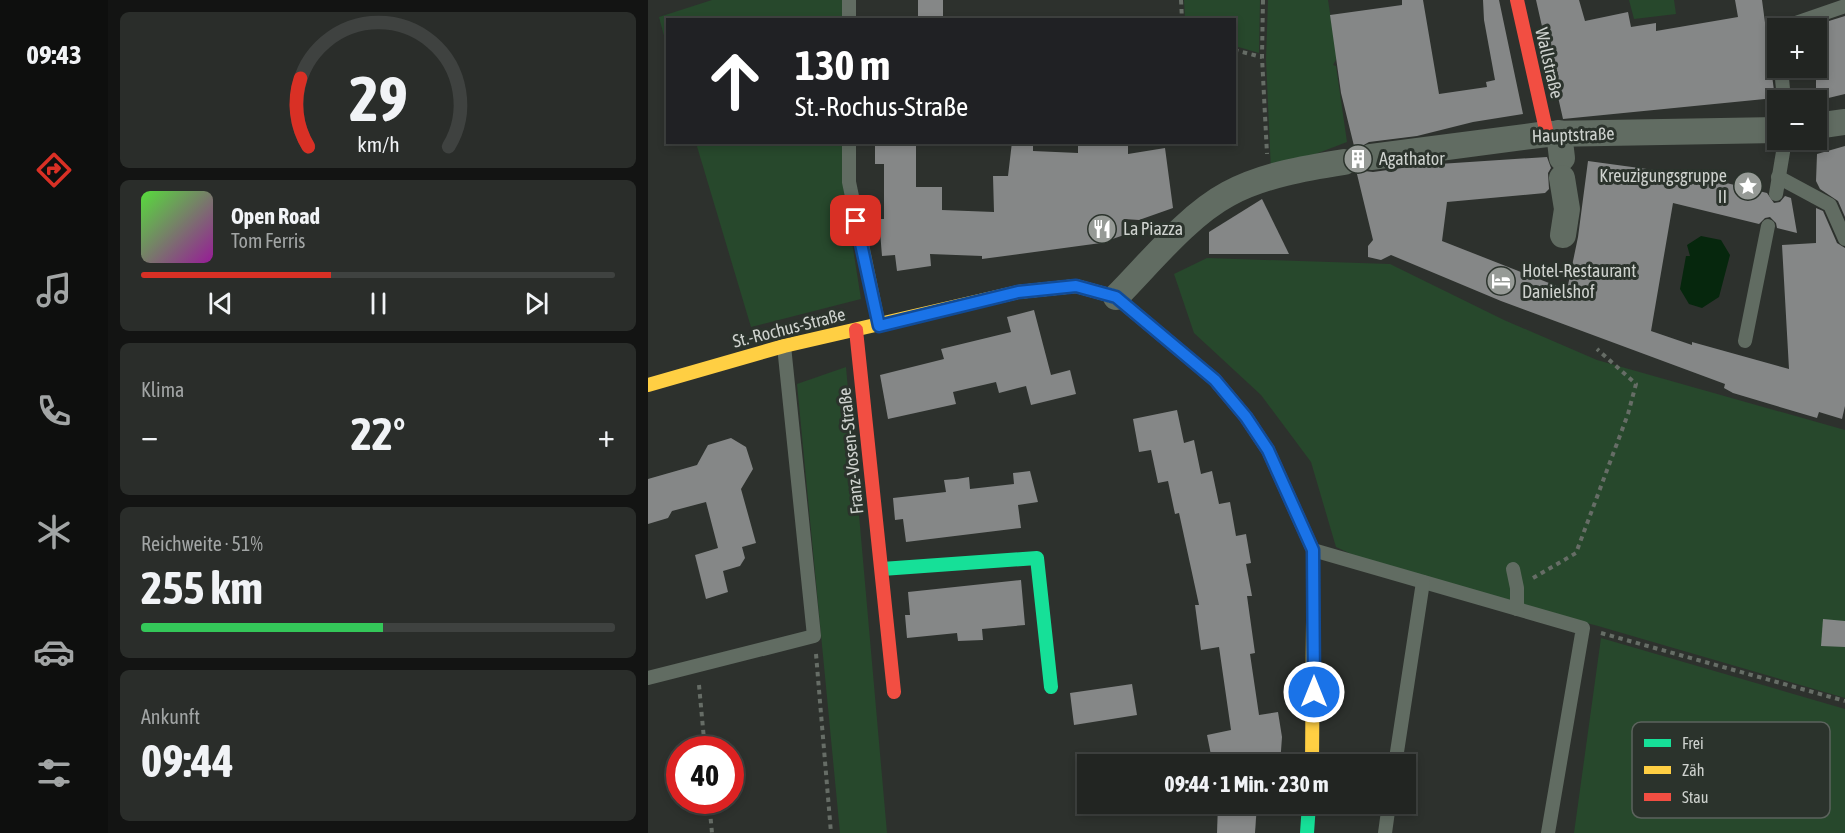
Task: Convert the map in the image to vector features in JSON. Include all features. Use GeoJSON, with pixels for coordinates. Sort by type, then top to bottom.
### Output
{"type":"FeatureCollection","features":[{"type":"Feature","properties":{"kind":"street","name":"Wallstraße"},"geometry":{"type":"LineString","coordinates":[[1516,0],[1557,151]]}},
{"type":"Feature","properties":{"kind":"street"},"geometry":{"type":"LineString","coordinates":[[1827,124],[1845,122]]}},
{"type":"Feature","properties":{"kind":"street","name":"Hauptstraße"},"geometry":{"type":"LineString","coordinates":[[1371,157],[1557,151],[1767,131]]}},
{"type":"Feature","properties":{"kind":"street"},"geometry":{"type":"LineString","coordinates":[[1557,151],[1567,209],[1563,236]]}},
{"type":"Feature","properties":{"kind":"street"},"geometry":{"type":"LineString","coordinates":[[1312,754],[1313,550],[1268,450],[1246,417],[1215,380],[1116,297],[1198,215],[1228,194],[1268,179],[1344,162]]}},
{"type":"Feature","properties":{"kind":"street","name":"St.-Rochus-Straße"},"geometry":{"type":"LineString","coordinates":[[648,385],[784,346],[1048,287],[1076,286],[1116,297]]}},
{"type":"Feature","properties":{"kind":"street","name":"Franz-Vosen-Straße"},"geometry":{"type":"LineString","coordinates":[[856,330],[894,692]]}},
{"type":"Feature","properties":{"kind":"street"},"geometry":{"type":"LineString","coordinates":[[882,569],[1036,558],[1051,687]]}},
{"type":"Feature","properties":{"kind":"street"},"geometry":{"type":"LineString","coordinates":[[1307,833],[1308,814]]}},
{"type":"Feature","properties":{"kind":"lane"},"geometry":{"type":"LineString","coordinates":[[849,0],[849,18]]}},
{"type":"Feature","properties":{"kind":"lane"},"geometry":{"type":"LineString","coordinates":[[1810,18],[1845,6]]}},
{"type":"Feature","properties":{"kind":"lane"},"geometry":{"type":"LineString","coordinates":[[849,144],[849,182],[879,326]]}},
{"type":"Feature","properties":{"kind":"lane"},"geometry":{"type":"LineString","coordinates":[[1776,194],[1783,150]]}},
{"type":"Feature","properties":{"kind":"lane"},"geometry":{"type":"LineString","coordinates":[[1778,177],[1830,205],[1845,239]]}},
{"type":"Feature","properties":{"kind":"lane"},"geometry":{"type":"LineString","coordinates":[[1745,341],[1767,226]]}},
{"type":"Feature","properties":{"kind":"lane"},"geometry":{"type":"LineString","coordinates":[[648,678],[814,636],[784,346]]}},
{"type":"Feature","properties":{"kind":"lane"},"geometry":{"type":"LineString","coordinates":[[1313,550],[1583,628],[1548,833]]}},
{"type":"Feature","properties":{"kind":"lane"},"geometry":{"type":"LineString","coordinates":[[1514,569],[1517,609]]}},
{"type":"Feature","properties":{"kind":"lane"},"geometry":{"type":"LineString","coordinates":[[1397,754],[1423,582]]}},
{"type":"Feature","properties":{"kind":"lane"},"geometry":{"type":"LineString","coordinates":[[1385,833],[1388,814]]}},
{"type":"Feature","properties":{"kind":"path"},"geometry":{"type":"LineString","coordinates":[[1181,0],[1182,18]]}},
{"type":"Feature","properties":{"kind":"path"},"geometry":{"type":"LineString","coordinates":[[1263,0],[1262,57],[1268,179]]}},
{"type":"Feature","properties":{"kind":"path"},"geometry":{"type":"LineString","coordinates":[[1236,50],[1262,57]]}},
{"type":"Feature","properties":{"kind":"path"},"geometry":{"type":"LineString","coordinates":[[1517,588],[1576,553],[1628,414],[1636,384],[1597,349]]}},
{"type":"Feature","properties":{"kind":"path"},"geometry":{"type":"LineString","coordinates":[[1583,628],[1845,701]]}},
{"type":"Feature","properties":{"kind":"path"},"geometry":{"type":"LineString","coordinates":[[814,636],[831,833]]}},
{"type":"Feature","properties":{"kind":"path"},"geometry":{"type":"LineString","coordinates":[[697,666],[704,736]]}},
{"type":"Feature","properties":{"kind":"path"},"geometry":{"type":"LineString","coordinates":[[710,814],[712,833]]}},
{"type":"Feature","properties":{"kind":"shaded area"},"geometry":{"type":"Polygon","coordinates":[[[712,0],[846,0],[846,18],[666,18],[666,43],[659,17],[712,0]]]}},
{"type":"Feature","properties":{"kind":"shaded area"},"geometry":{"type":"Polygon","coordinates":[[[1184,0],[1260,0],[1259,53],[1236,46],[1236,18],[1185,18],[1184,0]]]}},
{"type":"Feature","properties":{"kind":"shaded area"},"geometry":{"type":"Polygon","coordinates":[[[1268,0],[1328,0],[1337,58],[1333,65],[1336,66],[1347,142],[1271,171],[1266,59],[1268,0]]]}},
{"type":"Feature","properties":{"kind":"shaded area"},"geometry":{"type":"Polygon","coordinates":[[[1629,0],[1674,0],[1676,14],[1634,19],[1629,0]]]}},
{"type":"Feature","properties":{"kind":"shaded area"},"geometry":{"type":"Polygon","coordinates":[[[696,144],[843,144],[842,179],[861,299],[751,327],[696,144]]]}},
{"type":"Feature","properties":{"kind":"shaded area"},"geometry":{"type":"Polygon","coordinates":[[[1701,236],[1721,240],[1730,255],[1719,297],[1702,308],[1689,304],[1680,289],[1686,256],[1690,256],[1687,245],[1701,236]]]}},
{"type":"Feature","properties":{"kind":"shaded area"},"geometry":{"type":"Polygon","coordinates":[[[1207,258],[1390,264],[1504,320],[1597,360],[1845,430],[1845,698],[1598,626],[1388,571],[1336,547],[1311,462],[1261,395],[1194,333],[1174,274],[1207,258]]]}},
{"type":"Feature","properties":{"kind":"shaded area"},"geometry":{"type":"Polygon","coordinates":[[[846,367],[887,833],[840,833],[797,384],[846,367]]]}},
{"type":"Feature","properties":{"kind":"shaded area"},"geometry":{"type":"Polygon","coordinates":[[[1601,638],[1845,709],[1845,833],[1574,833],[1601,638]]]}},
{"type":"Feature","properties":{"kind":"building"},"geometry":{"type":"Polygon","coordinates":[[[918,0],[943,0],[943,18],[918,18],[918,0]]]}},
{"type":"Feature","properties":{"kind":"building"},"geometry":{"type":"Polygon","coordinates":[[[1402,0],[1423,0],[1439,94],[1487,87],[1486,82],[1495,80],[1484,20],[1483,0],[1499,0],[1523,114],[1473,122],[1417,136],[1369,142],[1355,150],[1341,93],[1330,15],[1402,5],[1402,0]]]}},
{"type":"Feature","properties":{"kind":"building"},"geometry":{"type":"Polygon","coordinates":[[[1536,0],[1579,0],[1585,21],[1628,12],[1631,27],[1656,23],[1656,31],[1738,17],[1735,0],[1762,0],[1767,38],[1767,78],[1772,78],[1774,90],[1767,90],[1767,99],[1563,119],[1536,0]]]}},
{"type":"Feature","properties":{"kind":"building"},"geometry":{"type":"Polygon","coordinates":[[[1845,16],[1845,94],[1827,98],[1827,90],[1816,90],[1816,78],[1827,78],[1827,22],[1845,16]]]}},
{"type":"Feature","properties":{"kind":"building"},"geometry":{"type":"Polygon","coordinates":[[[875,144],[916,144],[916,187],[942,187],[942,210],[994,212],[993,176],[1008,176],[1012,144],[1033,144],[1033,151],[1078,153],[1078,144],[1128,144],[1128,154],[1165,148],[1173,208],[1139,220],[1124,219],[1124,235],[1101,243],[982,259],[982,256],[930,254],[931,266],[897,271],[895,255],[882,256],[879,219],[884,219],[884,164],[875,164],[875,144]]]}},
{"type":"Feature","properties":{"kind":"building"},"geometry":{"type":"Polygon","coordinates":[[[1845,146],[1845,217],[1838,201],[1820,189],[1816,181],[1817,154],[1845,146]]]}},
{"type":"Feature","properties":{"kind":"building"},"geometry":{"type":"Polygon","coordinates":[[[1547,157],[1551,168],[1548,173],[1549,189],[1545,193],[1447,202],[1442,241],[1567,290],[1578,237],[1588,161],[1698,176],[1767,193],[1774,203],[1780,202],[1785,196],[1791,198],[1797,233],[1777,228],[1776,223],[1770,217],[1765,218],[1759,224],[1673,203],[1651,331],[1692,345],[1692,342],[1789,369],[1782,245],[1816,243],[1816,208],[1823,211],[1837,243],[1845,248],[1845,406],[1842,419],[1819,412],[1817,418],[1733,393],[1724,388],[1725,384],[1501,301],[1391,255],[1381,260],[1368,257],[1368,246],[1373,240],[1356,170],[1373,172],[1424,165],[1547,157]]]}},
{"type":"Feature","properties":{"kind":"building"},"geometry":{"type":"Polygon","coordinates":[[[1262,199],[1289,254],[1209,254],[1209,232],[1262,199]]]}},
{"type":"Feature","properties":{"kind":"building"},"geometry":{"type":"Polygon","coordinates":[[[1034,310],[1051,375],[1070,370],[1076,394],[1031,405],[1026,386],[999,393],[996,382],[953,392],[956,404],[888,419],[880,375],[944,359],[941,349],[1011,332],[1007,317],[1034,310]]]}},
{"type":"Feature","properties":{"kind":"building"},"geometry":{"type":"Polygon","coordinates":[[[1177,410],[1184,443],[1194,440],[1201,474],[1212,471],[1219,504],[1230,502],[1236,536],[1246,534],[1251,563],[1246,564],[1252,596],[1247,596],[1255,653],[1250,654],[1259,715],[1278,712],[1282,737],[1281,754],[1211,754],[1207,735],[1231,730],[1219,647],[1201,650],[1195,605],[1199,605],[1179,513],[1175,514],[1168,481],[1158,483],[1151,450],[1139,452],[1133,419],[1177,410]]]}},
{"type":"Feature","properties":{"kind":"building"},"geometry":{"type":"Polygon","coordinates":[[[731,438],[746,447],[753,469],[741,489],[756,543],[742,547],[745,558],[740,566],[723,571],[728,592],[706,599],[695,555],[718,548],[706,502],[672,511],[668,518],[648,524],[648,479],[697,465],[708,445],[731,438]]]}},
{"type":"Feature","properties":{"kind":"building"},"geometry":{"type":"Polygon","coordinates":[[[1030,471],[1038,502],[1018,505],[1021,528],[906,542],[903,519],[895,520],[893,498],[946,492],[944,480],[969,477],[970,489],[1014,484],[1013,473],[1030,471]]]}},
{"type":"Feature","properties":{"kind":"building"},"geometry":{"type":"Polygon","coordinates":[[[1021,580],[1025,625],[982,629],[983,640],[958,641],[957,633],[907,638],[905,615],[910,615],[908,592],[1021,580]]]}},
{"type":"Feature","properties":{"kind":"building"},"geometry":{"type":"Polygon","coordinates":[[[1823,619],[1845,621],[1845,647],[1821,646],[1823,619]]]}},
{"type":"Feature","properties":{"kind":"building"},"geometry":{"type":"Polygon","coordinates":[[[1132,684],[1137,715],[1074,725],[1070,693],[1132,684]]]}},
{"type":"Feature","properties":{"kind":"building"},"geometry":{"type":"Polygon","coordinates":[[[1218,814],[1256,814],[1255,833],[1217,833],[1218,814]]]}},
{"type":"Feature","properties":{"kind":"traffic: fast"},"geometry":{"type":"LineString","coordinates":[[882,569],[1037,558],[1051,687]]}},
{"type":"Feature","properties":{"kind":"traffic: fast"},"geometry":{"type":"LineString","coordinates":[[1307,833],[1308,814]]}},
{"type":"Feature","properties":{"kind":"traffic: slow"},"geometry":{"type":"LineString","coordinates":[[648,385],[784,346],[1018,292],[1076,286],[1116,297],[1135,313]]}},
{"type":"Feature","properties":{"kind":"traffic: slow"},"geometry":{"type":"LineString","coordinates":[[1312,754],[1313,621]]}},
{"type":"Feature","properties":{"kind":"traffic: jam"},"geometry":{"type":"LineString","coordinates":[[1517,0],[1547,134]]}},
{"type":"Feature","properties":{"kind":"traffic: jam"},"geometry":{"type":"LineString","coordinates":[[1135,313],[1215,380],[1246,417],[1268,450],[1313,550],[1313,621]]}},
{"type":"Feature","properties":{"kind":"traffic: jam"},"geometry":{"type":"LineString","coordinates":[[856,330],[894,692]]}},
{"type":"Feature","properties":{"kind":"place","name":"Agathator"},"geometry":{"type":"Point","coordinates":[1358,159]}},
{"type":"Feature","properties":{"kind":"place","name":"Kreuzigungsgruppe II"},"geometry":{"type":"Point","coordinates":[1748,186]}},
{"type":"Feature","properties":{"kind":"place","name":"La Piazza"},"geometry":{"type":"Point","coordinates":[1102,229]}},
{"type":"Feature","properties":{"kind":"place","name":"Hotel-Restaurant Danielshof"},"geometry":{"type":"Point","coordinates":[1501,281]}},
{"type":"Feature","properties":{"kind":"route"},"geometry":{"type":"LineString","coordinates":[[856,221],[879,326],[1018,292],[1048,287],[1076,286],[1116,297],[1215,380],[1246,417],[1268,450],[1313,550],[1314,692]]}}]}
